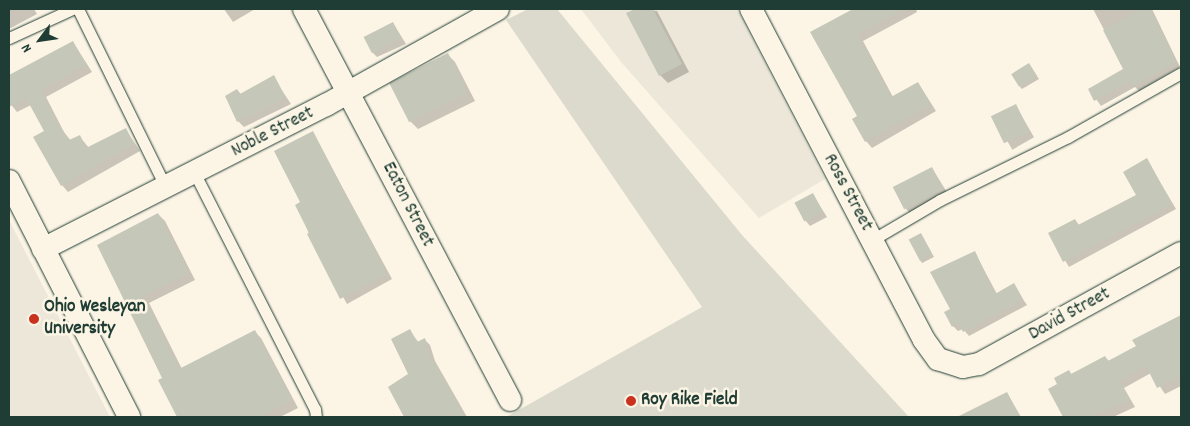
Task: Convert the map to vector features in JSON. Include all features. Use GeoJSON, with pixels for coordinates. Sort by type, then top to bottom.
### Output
{"type":"FeatureCollection","features":[{"type":"Feature","properties":{"kind":"street","name":"Eaton Street"},"geometry":{"type":"LineString","coordinates":[[304,9],[510,400]]}},
{"type":"Feature","properties":{"kind":"street","name":"Noble Street"},"geometry":{"type":"LineString","coordinates":[[43,249],[349,92],[498,9]]}},
{"type":"Feature","properties":{"kind":"street","name":"Ross Street"},"geometry":{"type":"LineString","coordinates":[[751,9],[931,350],[938,359],[956,366]]}},
{"type":"Feature","properties":{"kind":"street"},"geometry":{"type":"LineString","coordinates":[[9,181],[130,417]]}},
{"type":"Feature","properties":{"kind":"street","name":"David Street"},"geometry":{"type":"LineString","coordinates":[[956,366],[979,364],[1181,253]]}},
{"type":"Feature","properties":{"kind":"lane"},"geometry":{"type":"LineString","coordinates":[[9,38],[72,9]]}},
{"type":"Feature","properties":{"kind":"lane"},"geometry":{"type":"LineString","coordinates":[[78,9],[165,186]]}},
{"type":"Feature","properties":{"kind":"lane"},"geometry":{"type":"LineString","coordinates":[[872,240],[940,200],[1068,137],[1181,73]]}},
{"type":"Feature","properties":{"kind":"lane"},"geometry":{"type":"LineString","coordinates":[[194,172],[315,409],[316,417]]}},
{"type":"Feature","properties":{"kind":"shaded area"},"geometry":{"type":"Polygon","coordinates":[[[528,9],[557,9],[742,235],[909,417],[506,417],[702,307],[506,20],[528,9]]]}},
{"type":"Feature","properties":{"kind":"shaded area"},"geometry":{"type":"Polygon","coordinates":[[[581,9],[737,9],[825,179],[759,218],[621,62],[581,9]]]}},
{"type":"Feature","properties":{"kind":"shaded area","name":"Ohio Wesleyan University"},"geometry":{"type":"Polygon","coordinates":[[[9,220],[110,417],[9,417],[9,220]]]}},
{"type":"Feature","properties":{"kind":"building"},"geometry":{"type":"Polygon","coordinates":[[[635,9],[653,9],[682,64],[659,76],[626,13],[635,9]]]}},
{"type":"Feature","properties":{"kind":"building"},"geometry":{"type":"Polygon","coordinates":[[[853,9],[905,9],[857,34],[891,97],[918,82],[931,104],[865,142],[852,119],[857,116],[810,32],[853,9]]]}},
{"type":"Feature","properties":{"kind":"building"},"geometry":{"type":"Polygon","coordinates":[[[1142,9],[1150,9],[1176,62],[1133,86],[1130,81],[1094,101],[1088,89],[1123,69],[1103,30],[1142,9]]]}},
{"type":"Feature","properties":{"kind":"building"},"geometry":{"type":"Polygon","coordinates":[[[393,22],[401,38],[372,53],[364,37],[393,22]]]}},
{"type":"Feature","properties":{"kind":"building"},"geometry":{"type":"Polygon","coordinates":[[[73,41],[86,65],[41,90],[58,124],[69,140],[80,135],[86,148],[126,128],[134,144],[61,186],[33,137],[44,131],[26,98],[9,107],[9,75],[73,41]]]}},
{"type":"Feature","properties":{"kind":"building"},"geometry":{"type":"Polygon","coordinates":[[[448,53],[468,92],[409,122],[389,83],[448,53]]]}},
{"type":"Feature","properties":{"kind":"building"},"geometry":{"type":"Polygon","coordinates":[[[1029,63],[1037,76],[1019,87],[1011,74],[1029,63]]]}},
{"type":"Feature","properties":{"kind":"building"},"geometry":{"type":"Polygon","coordinates":[[[274,75],[286,98],[237,122],[225,96],[237,89],[240,94],[274,75]]]}},
{"type":"Feature","properties":{"kind":"building"},"geometry":{"type":"Polygon","coordinates":[[[1016,104],[1029,131],[1004,143],[991,116],[1016,104]]]}},
{"type":"Feature","properties":{"kind":"building"},"geometry":{"type":"Polygon","coordinates":[[[313,131],[387,274],[340,299],[307,234],[309,233],[295,205],[300,202],[274,151],[313,131]]]}},
{"type":"Feature","properties":{"kind":"building"},"geometry":{"type":"Polygon","coordinates":[[[1147,158],[1172,204],[1063,262],[1048,233],[1075,219],[1078,225],[1136,195],[1123,172],[1147,158]]]}},
{"type":"Feature","properties":{"kind":"building"},"geometry":{"type":"Polygon","coordinates":[[[932,167],[943,189],[904,209],[893,187],[932,167]]]}},
{"type":"Feature","properties":{"kind":"building"},"geometry":{"type":"Polygon","coordinates":[[[813,193],[823,212],[804,221],[794,203],[813,193]]]}},
{"type":"Feature","properties":{"kind":"building"},"geometry":{"type":"Polygon","coordinates":[[[158,213],[189,273],[143,296],[179,369],[255,330],[292,400],[260,417],[177,417],[158,380],[162,378],[97,245],[158,213]]]}},
{"type":"Feature","properties":{"kind":"building"},"geometry":{"type":"Polygon","coordinates":[[[921,233],[932,254],[920,261],[909,240],[921,233]]]}},
{"type":"Feature","properties":{"kind":"building"},"geometry":{"type":"Polygon","coordinates":[[[975,251],[995,294],[1014,283],[1023,299],[963,332],[958,323],[952,327],[944,312],[950,309],[930,272],[975,251]]]}},
{"type":"Feature","properties":{"kind":"building"},"geometry":{"type":"Polygon","coordinates":[[[1181,315],[1181,376],[1157,388],[1146,366],[1119,381],[1129,400],[1089,417],[1063,417],[1048,389],[1057,384],[1054,378],[1069,370],[1071,374],[1105,356],[1108,361],[1136,346],[1132,340],[1181,315]]]}},
{"type":"Feature","properties":{"kind":"building"},"geometry":{"type":"Polygon","coordinates":[[[410,329],[417,342],[425,338],[430,355],[465,417],[404,417],[388,387],[408,374],[391,339],[410,329]]]}},
{"type":"Feature","properties":{"kind":"building"},"geometry":{"type":"Polygon","coordinates":[[[1007,392],[1020,417],[957,417],[1007,392]]]}},
{"type":"Feature","properties":{"kind":"place","name":"Ohio Wesleyan University"},"geometry":{"type":"Point","coordinates":[34,319]}},
{"type":"Feature","properties":{"kind":"place","name":"Roy Rike Field"},"geometry":{"type":"Point","coordinates":[631,401]}}]}
